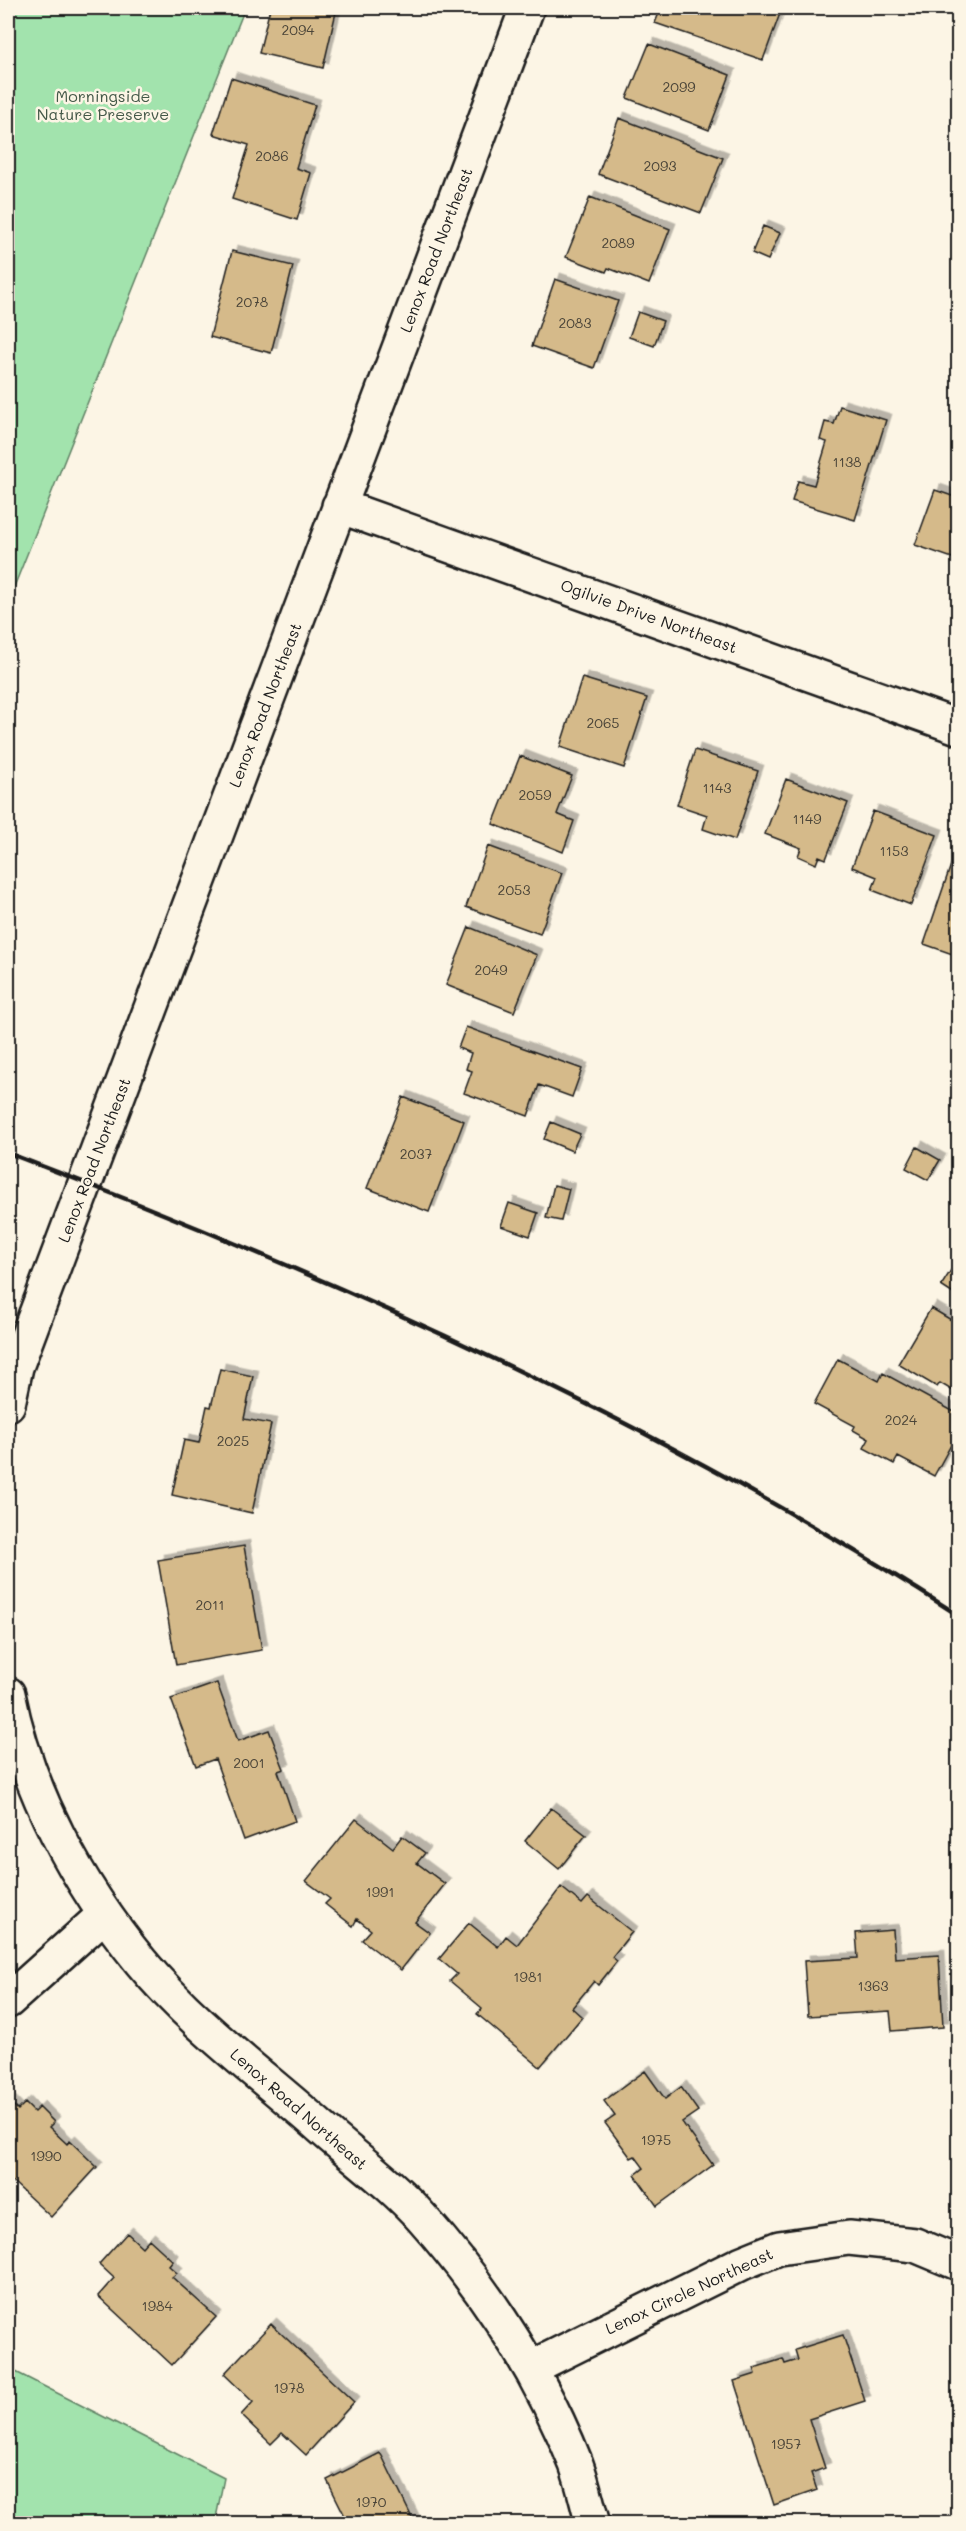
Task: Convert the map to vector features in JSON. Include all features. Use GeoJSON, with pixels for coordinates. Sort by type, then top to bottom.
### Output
{"type":"FeatureCollection","features":[{"type":"Feature","properties":{"kind":"street","name":"Lenox Road Northeast"},"geometry":{"type":"LineString","coordinates":[[8,1404],[16,1367],[18,1332],[339,506],[527,8]]}},
{"type":"Feature","properties":{"kind":"street","name":"Ogilvie Drive Northeast"},"geometry":{"type":"LineString","coordinates":[[339,506],[958,727]]}},
{"type":"Feature","properties":{"kind":"street","name":"Lenox Road Northeast"},"geometry":{"type":"LineString","coordinates":[[8,1694],[14,1723],[48,1816],[105,1914],[142,1963],[187,2010],[420,2215],[478,2284],[531,2368],[576,2464],[593,2523]]}},
{"type":"Feature","properties":{"kind":"street"},"geometry":{"type":"LineString","coordinates":[[8,2001],[105,1914]]}},
{"type":"Feature","properties":{"kind":"street","name":"Lenox Circle Northeast"},"geometry":{"type":"LineString","coordinates":[[531,2368],[742,2263],[779,2248],[849,2238],[915,2245],[958,2263]]}},
{"type":"Feature","properties":{"kind":"green space","name":"Morningside Nature Preserve"},"geometry":{"type":"Polygon","coordinates":[[[8,8],[245,8],[8,602],[8,8]]]}},
{"type":"Feature","properties":{"kind":"green space"},"geometry":{"type":"Polygon","coordinates":[[[8,2368],[224,2478],[215,2523],[8,2523],[8,2368]]]}},
{"type":"Feature","properties":{"kind":"building"},"geometry":{"type":"Polygon","coordinates":[[[270,8],[337,8],[323,68],[259,53],[270,8]]]}},
{"type":"Feature","properties":{"kind":"building"},"geometry":{"type":"Polygon","coordinates":[[[661,8],[782,8],[763,60],[655,23],[661,8]]]}},
{"type":"Feature","properties":{"kind":"building"},"geometry":{"type":"Polygon","coordinates":[[[649,44],[730,75],[709,130],[627,98],[649,44]]]}},
{"type":"Feature","properties":{"kind":"building"},"geometry":{"type":"Polygon","coordinates":[[[231,78],[315,105],[296,168],[311,173],[297,220],[232,199],[249,145],[213,134],[231,78]]]}},
{"type":"Feature","properties":{"kind":"building"},"geometry":{"type":"Polygon","coordinates":[[[619,118],[723,158],[701,213],[598,174],[619,118]]]}},
{"type":"Feature","properties":{"kind":"building"},"geometry":{"type":"Polygon","coordinates":[[[590,197],[670,229],[649,284],[608,268],[606,272],[566,257],[590,197]]]}},
{"type":"Feature","properties":{"kind":"building"},"geometry":{"type":"Polygon","coordinates":[[[763,226],[780,233],[768,260],[752,253],[763,226]]]}},
{"type":"Feature","properties":{"kind":"building"},"geometry":{"type":"Polygon","coordinates":[[[232,251],[293,266],[271,353],[210,337],[232,251]]]}},
{"type":"Feature","properties":{"kind":"building"},"geometry":{"type":"Polygon","coordinates":[[[555,279],[618,301],[594,368],[532,346],[555,279]]]}},
{"type":"Feature","properties":{"kind":"building"},"geometry":{"type":"Polygon","coordinates":[[[638,312],[663,321],[654,346],[629,337],[638,312]]]}},
{"type":"Feature","properties":{"kind":"building"},"geometry":{"type":"Polygon","coordinates":[[[840,406],[886,420],[855,520],[792,501],[798,481],[814,485],[827,442],[820,440],[825,422],[834,424],[840,406]]]}},
{"type":"Feature","properties":{"kind":"building"},"geometry":{"type":"Polygon","coordinates":[[[935,490],[958,498],[958,560],[915,545],[935,490]]]}},
{"type":"Feature","properties":{"kind":"building"},"geometry":{"type":"Polygon","coordinates":[[[582,678],[647,698],[624,768],[560,747],[582,678]]]}},
{"type":"Feature","properties":{"kind":"building"},"geometry":{"type":"Polygon","coordinates":[[[695,750],[758,771],[735,840],[703,829],[707,815],[677,805],[695,750]]]}},
{"type":"Feature","properties":{"kind":"building"},"geometry":{"type":"Polygon","coordinates":[[[520,756],[572,776],[557,814],[574,821],[563,852],[493,824],[520,756]]]}},
{"type":"Feature","properties":{"kind":"building"},"geometry":{"type":"Polygon","coordinates":[[[786,779],[848,803],[826,859],[819,856],[816,864],[798,856],[801,848],[765,834],[786,779]]]}},
{"type":"Feature","properties":{"kind":"building"},"geometry":{"type":"Polygon","coordinates":[[[873,811],[937,835],[911,905],[872,890],[877,877],[852,867],[873,811]]]}},
{"type":"Feature","properties":{"kind":"building"},"geometry":{"type":"Polygon","coordinates":[[[488,846],[562,873],[540,934],[466,907],[488,846]]]}},
{"type":"Feature","properties":{"kind":"building"},"geometry":{"type":"Polygon","coordinates":[[[952,862],[958,864],[958,956],[924,944],[952,862]]]}},
{"type":"Feature","properties":{"kind":"building"},"geometry":{"type":"Polygon","coordinates":[[[469,927],[537,955],[514,1012],[446,985],[469,927]]]}},
{"type":"Feature","properties":{"kind":"building"},"geometry":{"type":"Polygon","coordinates":[[[466,1027],[582,1069],[572,1097],[539,1085],[528,1116],[464,1093],[472,1071],[466,1069],[471,1053],[458,1048],[466,1027]]]}},
{"type":"Feature","properties":{"kind":"building"},"geometry":{"type":"Polygon","coordinates":[[[403,1097],[464,1121],[429,1212],[367,1188],[403,1097]]]}},
{"type":"Feature","properties":{"kind":"building"},"geometry":{"type":"Polygon","coordinates":[[[551,1122],[580,1134],[572,1151],[544,1139],[551,1122]]]}},
{"type":"Feature","properties":{"kind":"building"},"geometry":{"type":"Polygon","coordinates":[[[917,1147],[940,1160],[928,1180],[906,1168],[917,1147]]]}},
{"type":"Feature","properties":{"kind":"building"},"geometry":{"type":"Polygon","coordinates":[[[554,1185],[569,1189],[561,1221],[546,1218],[554,1185]]]}},
{"type":"Feature","properties":{"kind":"building"},"geometry":{"type":"Polygon","coordinates":[[[509,1203],[538,1213],[530,1236],[501,1226],[509,1203]]]}},
{"type":"Feature","properties":{"kind":"building"},"geometry":{"type":"Polygon","coordinates":[[[958,1259],[958,1297],[941,1286],[958,1259]]]}},
{"type":"Feature","properties":{"kind":"building"},"geometry":{"type":"Polygon","coordinates":[[[931,1308],[958,1324],[958,1394],[940,1383],[937,1387],[898,1364],[931,1308]]]}},
{"type":"Feature","properties":{"kind":"building"},"geometry":{"type":"Polygon","coordinates":[[[838,1359],[879,1381],[883,1373],[958,1414],[958,1432],[934,1476],[898,1457],[894,1464],[864,1448],[869,1439],[853,1430],[855,1426],[814,1404],[838,1359]]]}},
{"type":"Feature","properties":{"kind":"building"},"geometry":{"type":"Polygon","coordinates":[[[220,1369],[253,1376],[244,1419],[271,1424],[252,1513],[172,1495],[184,1440],[199,1443],[207,1406],[211,1407],[220,1369]]]}},
{"type":"Feature","properties":{"kind":"building"},"geometry":{"type":"Polygon","coordinates":[[[244,1546],[262,1650],[176,1665],[158,1560],[244,1546]]]}},
{"type":"Feature","properties":{"kind":"building"},"geometry":{"type":"Polygon","coordinates":[[[217,1683],[238,1741],[269,1730],[284,1769],[278,1771],[295,1821],[244,1840],[215,1759],[196,1766],[171,1699],[217,1683]]]}},
{"type":"Feature","properties":{"kind":"building"},"geometry":{"type":"Polygon","coordinates":[[[551,1808],[586,1835],[559,1869],[525,1841],[551,1808]]]}},
{"type":"Feature","properties":{"kind":"building"},"geometry":{"type":"Polygon","coordinates":[[[356,1819],[393,1848],[402,1836],[425,1853],[417,1863],[445,1884],[415,1922],[430,1933],[401,1970],[362,1940],[371,1930],[357,1919],[353,1926],[325,1904],[330,1899],[306,1881],[356,1819]]]}},
{"type":"Feature","properties":{"kind":"building"},"geometry":{"type":"Polygon","coordinates":[[[561,1887],[582,1904],[588,1897],[632,1932],[612,1957],[617,1961],[598,1985],[594,1981],[572,2008],[582,2017],[540,2067],[477,2014],[482,2008],[450,1981],[457,1974],[439,1959],[469,1923],[498,1947],[506,1936],[517,1945],[561,1887]]]}},
{"type":"Feature","properties":{"kind":"building"},"geometry":{"type":"Polygon","coordinates":[[[893,1930],[895,1958],[939,1955],[943,2027],[892,2031],[890,2011],[808,2016],[804,1961],[858,1958],[856,1933],[893,1930]]]}},
{"type":"Feature","properties":{"kind":"building"},"geometry":{"type":"Polygon","coordinates":[[[645,2071],[665,2099],[681,2087],[698,2111],[682,2122],[713,2165],[657,2206],[635,2175],[644,2168],[635,2156],[631,2158],[605,2123],[615,2116],[604,2101],[645,2071]]]}},
{"type":"Feature","properties":{"kind":"building"},"geometry":{"type":"Polygon","coordinates":[[[8,2100],[18,2110],[25,2103],[34,2112],[39,2107],[54,2122],[49,2127],[67,2144],[70,2141],[97,2167],[51,2217],[12,2181],[8,2185],[8,2100]]]}},
{"type":"Feature","properties":{"kind":"building"},"geometry":{"type":"Polygon","coordinates":[[[127,2233],[142,2247],[149,2239],[173,2261],[169,2266],[177,2273],[172,2277],[216,2317],[172,2365],[98,2296],[114,2278],[99,2264],[127,2233]]]}},
{"type":"Feature","properties":{"kind":"building"},"geometry":{"type":"Polygon","coordinates":[[[271,2324],[354,2402],[306,2455],[282,2433],[271,2444],[241,2415],[253,2402],[224,2374],[271,2324]]]}},
{"type":"Feature","properties":{"kind":"building"},"geometry":{"type":"Polygon","coordinates":[[[843,2335],[865,2401],[809,2419],[825,2468],[811,2473],[817,2490],[774,2505],[734,2381],[756,2374],[754,2368],[783,2359],[785,2364],[798,2360],[795,2350],[843,2335]]]}},
{"type":"Feature","properties":{"kind":"building"},"geometry":{"type":"Polygon","coordinates":[[[380,2453],[415,2524],[349,2524],[327,2480],[380,2453]]]}},
{"type":"Feature","properties":{"kind":"railway"},"geometry":{"type":"LineString","coordinates":[[8,1153],[253,1251],[495,1359],[731,1480],[846,1545],[958,1615]]}}]}
